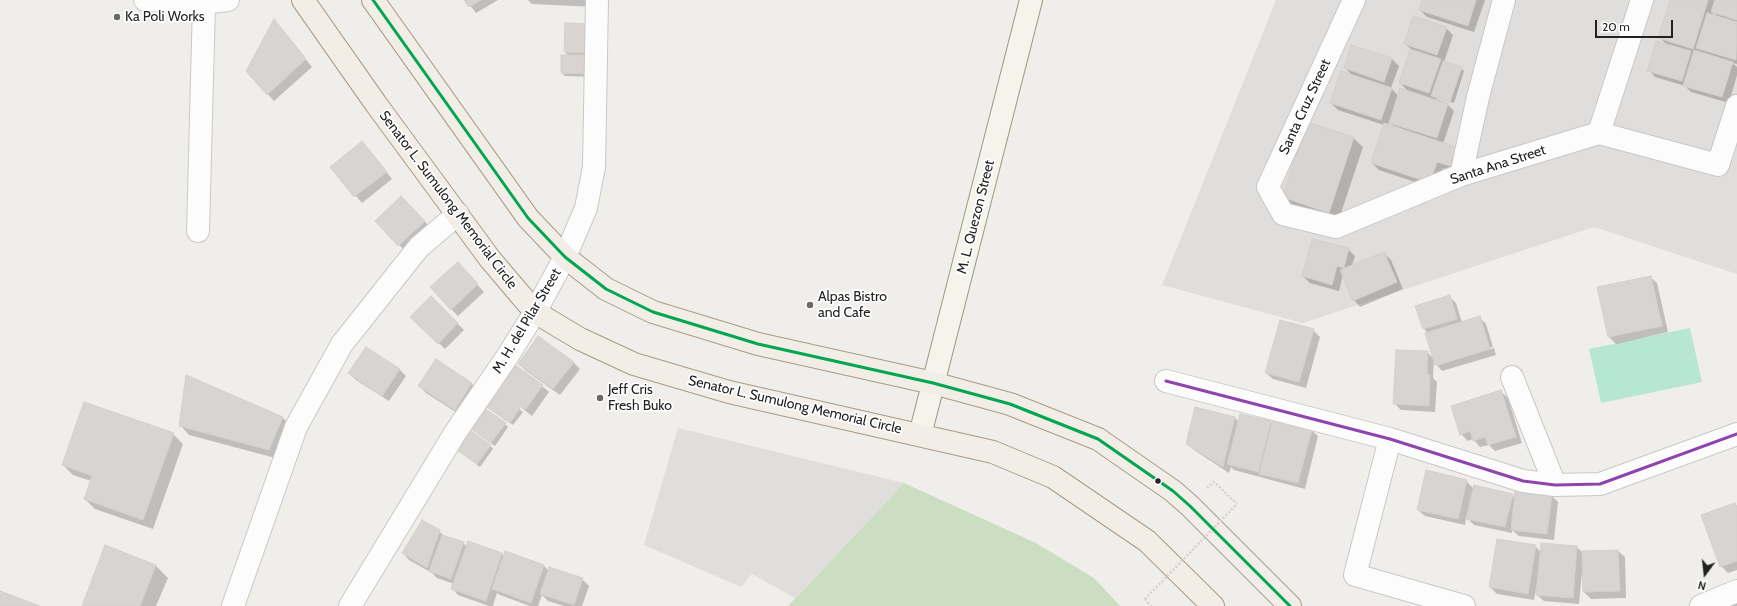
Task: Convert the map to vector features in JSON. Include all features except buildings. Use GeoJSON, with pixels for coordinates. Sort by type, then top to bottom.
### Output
{"type":"FeatureCollection","features":[{"type":"Feature","properties":{"kind":"main road","name":"Senator L. Sumulong Memorial Circle"},"geometry":{"type":"LineString","coordinates":[[303,0],[376,104],[490,259],[535,312],[580,339],[634,364],[729,392],[993,452],[1053,477],[1147,541],[1213,606]]}},
{"type":"Feature","properties":{"kind":"main road"},"geometry":{"type":"LineString","coordinates":[[373,0],[528,218],[565,257],[606,289],[653,312],[758,344],[934,383],[1010,404],[1098,439],[1173,490],[1290,606]]}},
{"type":"Feature","properties":{"kind":"street"},"geometry":{"type":"LineString","coordinates":[[145,0],[204,3],[228,0]]}},
{"type":"Feature","properties":{"kind":"street","name":"M. H. del Pilar Street"},"geometry":{"type":"LineString","coordinates":[[350,606],[455,433],[507,357],[535,312],[565,257],[586,208],[594,166],[597,0]]}},
{"type":"Feature","properties":{"kind":"street","name":"M. L. Quezon Street"},"geometry":{"type":"LineString","coordinates":[[920,435],[1031,0]]}},
{"type":"Feature","properties":{"kind":"street","name":"Santa Cruz Street"},"geometry":{"type":"LineString","coordinates":[[1283,214],[1268,187],[1354,0]]}},
{"type":"Feature","properties":{"kind":"street"},"geometry":{"type":"LineString","coordinates":[[1461,175],[1478,97],[1504,0]]}},
{"type":"Feature","properties":{"kind":"street"},"geometry":{"type":"LineString","coordinates":[[1642,0],[1599,133],[1718,165],[1737,106]]}},
{"type":"Feature","properties":{"kind":"street"},"geometry":{"type":"LineString","coordinates":[[198,231],[204,3]]}},
{"type":"Feature","properties":{"kind":"street","name":"Santa Ana Street"},"geometry":{"type":"LineString","coordinates":[[1283,214],[1336,227],[1461,175],[1599,133]]}},
{"type":"Feature","properties":{"kind":"street"},"geometry":{"type":"LineString","coordinates":[[233,606],[296,427],[342,344],[419,248],[458,214]]}},
{"type":"Feature","properties":{"kind":"street"},"geometry":{"type":"LineString","coordinates":[[1512,377],[1555,485]]}},
{"type":"Feature","properties":{"kind":"street"},"geometry":{"type":"LineString","coordinates":[[1166,381],[1390,439],[1523,481],[1555,485],[1600,484],[1737,434]]}},
{"type":"Feature","properties":{"kind":"street"},"geometry":{"type":"LineString","coordinates":[[1390,439],[1355,575],[1464,606]]}},
{"type":"Feature","properties":{"kind":"street"},"geometry":{"type":"LineString","coordinates":[[1701,606],[1737,591]]}},
{"type":"Feature","properties":{"kind":"path"},"geometry":{"type":"LineString","coordinates":[[1151,606],[1145,599],[1237,504],[1214,482]]}},
{"type":"Feature","properties":{"kind":"shaded area"},"geometry":{"type":"Polygon","coordinates":[[[1276,0],[1737,0],[1737,274],[1594,227],[1303,323],[1162,285],[1276,0]]]}},
{"type":"Feature","properties":{"kind":"shaded area"},"geometry":{"type":"Polygon","coordinates":[[[678,428],[904,483],[795,598],[752,574],[741,587],[644,545],[678,428]]]}},
{"type":"Feature","properties":{"kind":"green space"},"geometry":{"type":"Polygon","coordinates":[[[1690,328],[1702,382],[1601,403],[1589,349],[1690,328]]]}},
{"type":"Feature","properties":{"kind":"green space"},"geometry":{"type":"Polygon","coordinates":[[[904,483],[1036,543],[1094,578],[1120,606],[788,606],[904,483]]]}},
{"type":"Feature","properties":{"kind":"transit line"},"geometry":{"type":"LineString","coordinates":[[373,0],[528,218],[565,257],[606,289],[653,312],[758,344],[933,383],[1010,404],[1098,439],[1173,491],[1190,506],[1290,606]]}},
{"type":"Feature","properties":{"kind":"transit line"},"geometry":{"type":"LineString","coordinates":[[1166,381],[1390,439],[1523,481],[1555,485],[1600,484],[1737,434]]}},
{"type":"Feature","properties":{"kind":"place","name":"Ka Poli Works"},"geometry":{"type":"Point","coordinates":[117,17]}},
{"type":"Feature","properties":{"kind":"place","name":"Alpas Bistro and Cafe"},"geometry":{"type":"Point","coordinates":[810,305]}},
{"type":"Feature","properties":{"kind":"place","name":"Jeff Cris Fresh Buko"},"geometry":{"type":"Point","coordinates":[600,398]}}]}
